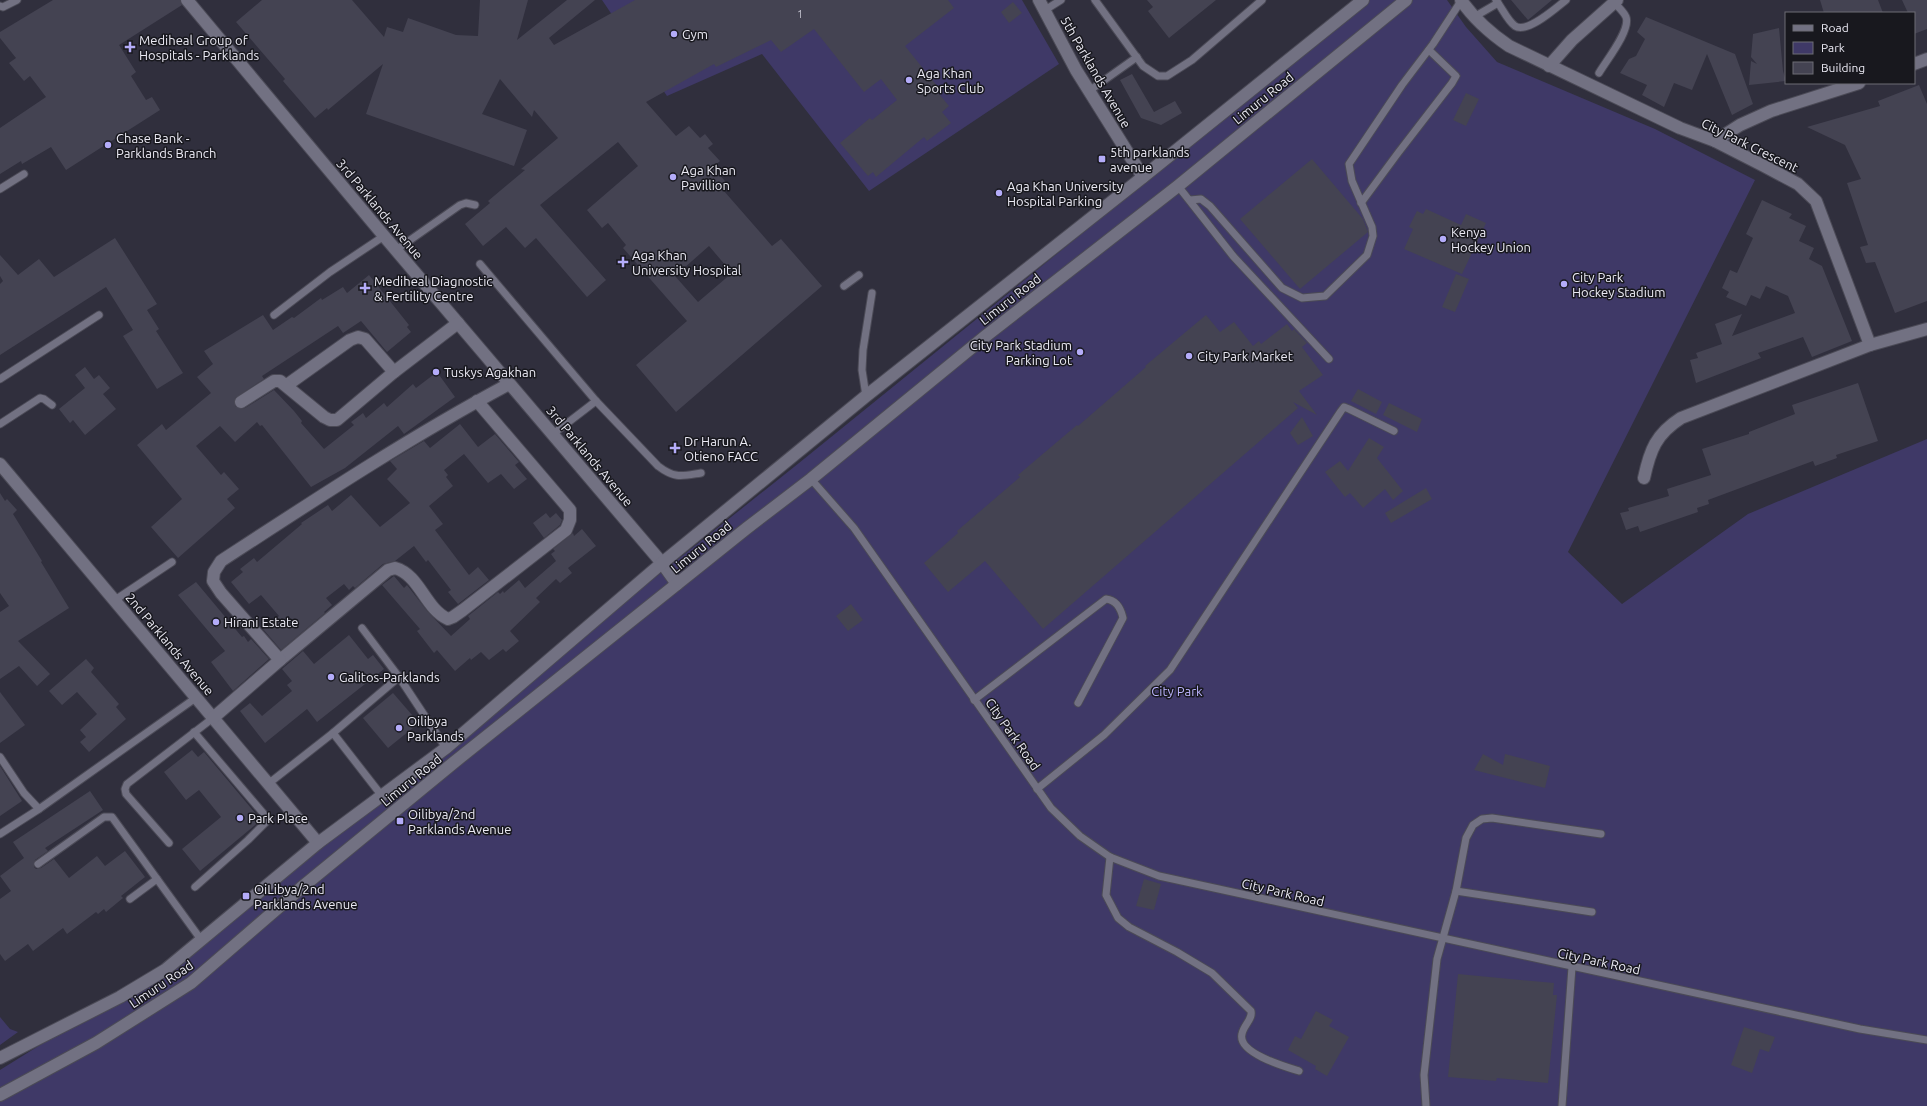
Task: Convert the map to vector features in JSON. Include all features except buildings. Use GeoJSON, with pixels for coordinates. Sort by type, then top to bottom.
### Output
{"type":"FeatureCollection","features":[{"type":"Feature","properties":{"kind":"street","name":"3rd Parklands Avenue"},"geometry":{"type":"LineString","coordinates":[[187,0],[384,236],[662,563],[676,584]]}},
{"type":"Feature","properties":{"kind":"street","name":"Limuru Road"},"geometry":{"type":"LineString","coordinates":[[0,1058],[120,997],[165,970],[202,941],[318,843],[446,748],[662,563],[866,396],[1143,178],[1363,0]]}},
{"type":"Feature","properties":{"kind":"street","name":"Limuru Road"},"geometry":{"type":"LineString","coordinates":[[0,1095],[96,1043],[191,983],[301,888],[676,584],[811,479],[987,335],[1178,186],[1406,0]]}},
{"type":"Feature","properties":{"kind":"street","name":"City Park Crescent"},"geometry":{"type":"LineString","coordinates":[[1461,0],[1474,17],[1487,30],[1509,46],[1680,128],[1715,141],[1798,184],[1816,201],[1870,345]]}},
{"type":"Feature","properties":{"kind":"street"},"geometry":{"type":"LineString","coordinates":[[1549,66],[1572,40],[1615,1]]}},
{"type":"Feature","properties":{"kind":"street","name":"5th Parklands Avenue"},"geometry":{"type":"LineString","coordinates":[[1042,5],[1089,91],[1143,178]]}},
{"type":"Feature","properties":{"kind":"street"},"geometry":{"type":"LineString","coordinates":[[1915,64],[1927,59]]}},
{"type":"Feature","properties":{"kind":"street"},"geometry":{"type":"LineString","coordinates":[[1715,141],[1740,125],[1771,111],[1856,84]]}},
{"type":"Feature","properties":{"kind":"street"},"geometry":{"type":"LineString","coordinates":[[241,402],[274,381],[280,381],[287,385],[324,417],[330,420],[337,420],[394,372],[458,323]]}},
{"type":"Feature","properties":{"kind":"street"},"geometry":{"type":"LineString","coordinates":[[1644,478],[1653,445],[1668,426],[1682,418],[1870,345],[1927,329]]}},
{"type":"Feature","properties":{"kind":"street"},"geometry":{"type":"LineString","coordinates":[[287,385],[350,340],[358,337],[365,339],[394,372]]}},
{"type":"Feature","properties":{"kind":"street"},"geometry":{"type":"LineString","coordinates":[[280,660],[221,593],[213,581],[214,572],[221,561],[358,472],[477,401],[509,384]]}},
{"type":"Feature","properties":{"kind":"street"},"geometry":{"type":"LineString","coordinates":[[213,718],[388,570],[396,568],[408,575],[438,613],[448,619],[454,617],[566,530],[570,520],[570,510],[477,401]]}},
{"type":"Feature","properties":{"kind":"street","name":"2nd Parklands Avenue"},"geometry":{"type":"LineString","coordinates":[[0,464],[318,843]]}},
{"type":"Feature","properties":{"kind":"lane"},"geometry":{"type":"LineString","coordinates":[[0,6],[3,7],[17,0]]}},
{"type":"Feature","properties":{"kind":"lane"},"geometry":{"type":"LineString","coordinates":[[1042,5],[1061,0]]}},
{"type":"Feature","properties":{"kind":"lane"},"geometry":{"type":"LineString","coordinates":[[1095,0],[1137,57],[1152,73],[1158,76],[1168,76],[1192,60],[1262,0]]}},
{"type":"Feature","properties":{"kind":"lane"},"geometry":{"type":"LineString","coordinates":[[1190,200],[1201,199],[1210,206],[1282,288],[1302,298],[1325,296],[1367,256],[1373,236],[1372,227],[1352,182],[1349,164],[1402,85],[1429,50],[1461,0]]}},
{"type":"Feature","properties":{"kind":"lane"},"geometry":{"type":"LineString","coordinates":[[1474,17],[1497,2],[1514,26],[1521,28],[1530,26],[1566,0]]}},
{"type":"Feature","properties":{"kind":"lane"},"geometry":{"type":"LineString","coordinates":[[1599,73],[1623,34],[1627,22],[1626,15],[1615,1]]}},
{"type":"Feature","properties":{"kind":"lane"},"geometry":{"type":"LineString","coordinates":[[1361,203],[1452,84],[1456,76],[1429,50]]}},
{"type":"Feature","properties":{"kind":"lane"},"geometry":{"type":"LineString","coordinates":[[1089,91],[1137,57]]}},
{"type":"Feature","properties":{"kind":"lane"},"geometry":{"type":"LineString","coordinates":[[0,189],[24,174]]}},
{"type":"Feature","properties":{"kind":"lane"},"geometry":{"type":"LineString","coordinates":[[1178,186],[1233,256],[1329,359]]}},
{"type":"Feature","properties":{"kind":"lane"},"geometry":{"type":"LineString","coordinates":[[396,250],[460,205],[466,203],[475,205]]}},
{"type":"Feature","properties":{"kind":"lane"},"geometry":{"type":"LineString","coordinates":[[274,315],[330,272],[384,236]]}},
{"type":"Feature","properties":{"kind":"lane"},"geometry":{"type":"LineString","coordinates":[[480,264],[596,401],[666,472],[678,477],[701,473]]}},
{"type":"Feature","properties":{"kind":"lane"},"geometry":{"type":"LineString","coordinates":[[844,286],[859,275]]}},
{"type":"Feature","properties":{"kind":"lane"},"geometry":{"type":"LineString","coordinates":[[866,396],[862,370],[863,350],[872,293]]}},
{"type":"Feature","properties":{"kind":"lane"},"geometry":{"type":"LineString","coordinates":[[0,379],[99,315]]}},
{"type":"Feature","properties":{"kind":"lane"},"geometry":{"type":"LineString","coordinates":[[0,424],[40,398],[52,405]]}},
{"type":"Feature","properties":{"kind":"lane"},"geometry":{"type":"LineString","coordinates":[[553,434],[596,401]]}},
{"type":"Feature","properties":{"kind":"lane"},"geometry":{"type":"LineString","coordinates":[[1037,789],[1104,736],[1170,670],[1341,410],[1344,408],[1349,408],[1394,431]]}},
{"type":"Feature","properties":{"kind":"lane","name":"City Park Road"},"geometry":{"type":"LineString","coordinates":[[811,479],[854,528],[974,700],[1052,808],[1080,836],[1110,857],[1160,876],[1442,939],[1860,1029],[1927,1040]]}},
{"type":"Feature","properties":{"kind":"lane"},"geometry":{"type":"LineString","coordinates":[[115,600],[172,562]]}},
{"type":"Feature","properties":{"kind":"lane"},"geometry":{"type":"LineString","coordinates":[[974,700],[1106,598],[1114,601],[1122,611],[1123,618],[1078,702]]}},
{"type":"Feature","properties":{"kind":"lane"},"geometry":{"type":"LineString","coordinates":[[362,628],[399,677],[446,748]]}},
{"type":"Feature","properties":{"kind":"lane"},"geometry":{"type":"LineString","coordinates":[[268,784],[333,733],[399,677]]}},
{"type":"Feature","properties":{"kind":"lane"},"geometry":{"type":"LineString","coordinates":[[0,834],[40,809],[197,697]]}},
{"type":"Feature","properties":{"kind":"lane"},"geometry":{"type":"LineString","coordinates":[[169,843],[126,794],[125,789],[127,784],[213,718]]}},
{"type":"Feature","properties":{"kind":"lane"},"geometry":{"type":"LineString","coordinates":[[194,732],[263,813],[267,821],[248,840],[194,887]]}},
{"type":"Feature","properties":{"kind":"lane"},"geometry":{"type":"LineString","coordinates":[[333,733],[382,796]]}},
{"type":"Feature","properties":{"kind":"lane"},"geometry":{"type":"LineString","coordinates":[[0,757],[24,793],[40,809]]}},
{"type":"Feature","properties":{"kind":"lane"},"geometry":{"type":"LineString","coordinates":[[38,864],[108,816],[116,819],[202,941]]}},
{"type":"Feature","properties":{"kind":"lane"},"geometry":{"type":"LineString","coordinates":[[1426,1106],[1424,1075],[1438,959],[1456,890],[1466,838],[1473,825],[1482,819],[1492,818],[1601,834]]}},
{"type":"Feature","properties":{"kind":"lane"},"geometry":{"type":"LineString","coordinates":[[1110,857],[1106,895],[1118,918],[1129,928],[1177,952],[1218,977],[1251,1011],[1252,1015],[1241,1037],[1246,1045],[1265,1060],[1299,1071]]}},
{"type":"Feature","properties":{"kind":"lane"},"geometry":{"type":"LineString","coordinates":[[130,900],[157,878]]}},
{"type":"Feature","properties":{"kind":"lane"},"geometry":{"type":"LineString","coordinates":[[1456,890],[1592,912]]}},
{"type":"Feature","properties":{"kind":"lane"},"geometry":{"type":"LineString","coordinates":[[1562,1106],[1572,967]]}},
{"type":"Feature","properties":{"kind":"green space","name":"Aga Khan Sports Club"},"geometry":{"type":"Polygon","coordinates":[[[602,0],[1022,0],[1059,64],[869,191],[762,54],[667,96],[602,0]]]}},
{"type":"Feature","properties":{"kind":"green space","name":"City Park"},"geometry":{"type":"Polygon","coordinates":[[[1370,0],[1447,0],[1466,27],[1497,62],[1655,129],[1755,180],[1568,552],[1622,604],[1748,514],[1927,439],[1927,1106],[0,1106],[0,1070],[122,994],[315,848],[799,463],[1370,0]]]}},
{"type":"Feature","properties":{"kind":"green space"},"geometry":{"type":"Polygon","coordinates":[[[0,1017],[10,1029],[18,1032],[0,1045],[0,1017]]]}},
{"type":"Feature","properties":{"kind":"place","name":"Gym"},"geometry":{"type":"Point","coordinates":[674,34]}},
{"type":"Feature","properties":{"kind":"place","name":"Mediheal Group of Hospitals - Parklands"},"geometry":{"type":"Point","coordinates":[130,47]}},
{"type":"Feature","properties":{"kind":"place","name":"Aga Khan Sports Club"},"geometry":{"type":"Point","coordinates":[909,80]}},
{"type":"Feature","properties":{"kind":"place","name":"Chase Bank - Parklands Branch"},"geometry":{"type":"Point","coordinates":[108,145]}},
{"type":"Feature","properties":{"kind":"place","name":"5th parklands avenue"},"geometry":{"type":"Point","coordinates":[1102,159]}},
{"type":"Feature","properties":{"kind":"place","name":"Aga Khan Pavillion"},"geometry":{"type":"Point","coordinates":[673,177]}},
{"type":"Feature","properties":{"kind":"place","name":"Aga Khan University Hospital Parking"},"geometry":{"type":"Point","coordinates":[999,193]}},
{"type":"Feature","properties":{"kind":"place","name":"Kenya Hockey Union"},"geometry":{"type":"Point","coordinates":[1443,239]}},
{"type":"Feature","properties":{"kind":"place","name":"Aga Khan University Hospital"},"geometry":{"type":"Point","coordinates":[623,262]}},
{"type":"Feature","properties":{"kind":"place","name":"City Park Hockey Stadium"},"geometry":{"type":"Point","coordinates":[1564,284]}},
{"type":"Feature","properties":{"kind":"place","name":"Mediheal Diagnostic & Fertility Centre"},"geometry":{"type":"Point","coordinates":[365,288]}},
{"type":"Feature","properties":{"kind":"place","name":"City Park Stadium Parking Lot"},"geometry":{"type":"Point","coordinates":[1080,352]}},
{"type":"Feature","properties":{"kind":"place","name":"City Park Market"},"geometry":{"type":"Point","coordinates":[1189,356]}},
{"type":"Feature","properties":{"kind":"place","name":"Tuskys Agakhan"},"geometry":{"type":"Point","coordinates":[436,372]}},
{"type":"Feature","properties":{"kind":"place","name":"Dr Harun A. Otieno FACC"},"geometry":{"type":"Point","coordinates":[675,448]}},
{"type":"Feature","properties":{"kind":"place","name":"Hirani Estate"},"geometry":{"type":"Point","coordinates":[216,622]}},
{"type":"Feature","properties":{"kind":"place","name":"Galitos-Parklands"},"geometry":{"type":"Point","coordinates":[331,677]}},
{"type":"Feature","properties":{"kind":"place","name":"Oilibya Parklands"},"geometry":{"type":"Point","coordinates":[399,728]}},
{"type":"Feature","properties":{"kind":"place","name":"Park Place"},"geometry":{"type":"Point","coordinates":[240,818]}},
{"type":"Feature","properties":{"kind":"place","name":"Oilibya/2nd Parklands Avenue"},"geometry":{"type":"Point","coordinates":[400,821]}},
{"type":"Feature","properties":{"kind":"place","name":"OiLibya/2nd Parklands Avenue"},"geometry":{"type":"Point","coordinates":[246,896]}}]}
